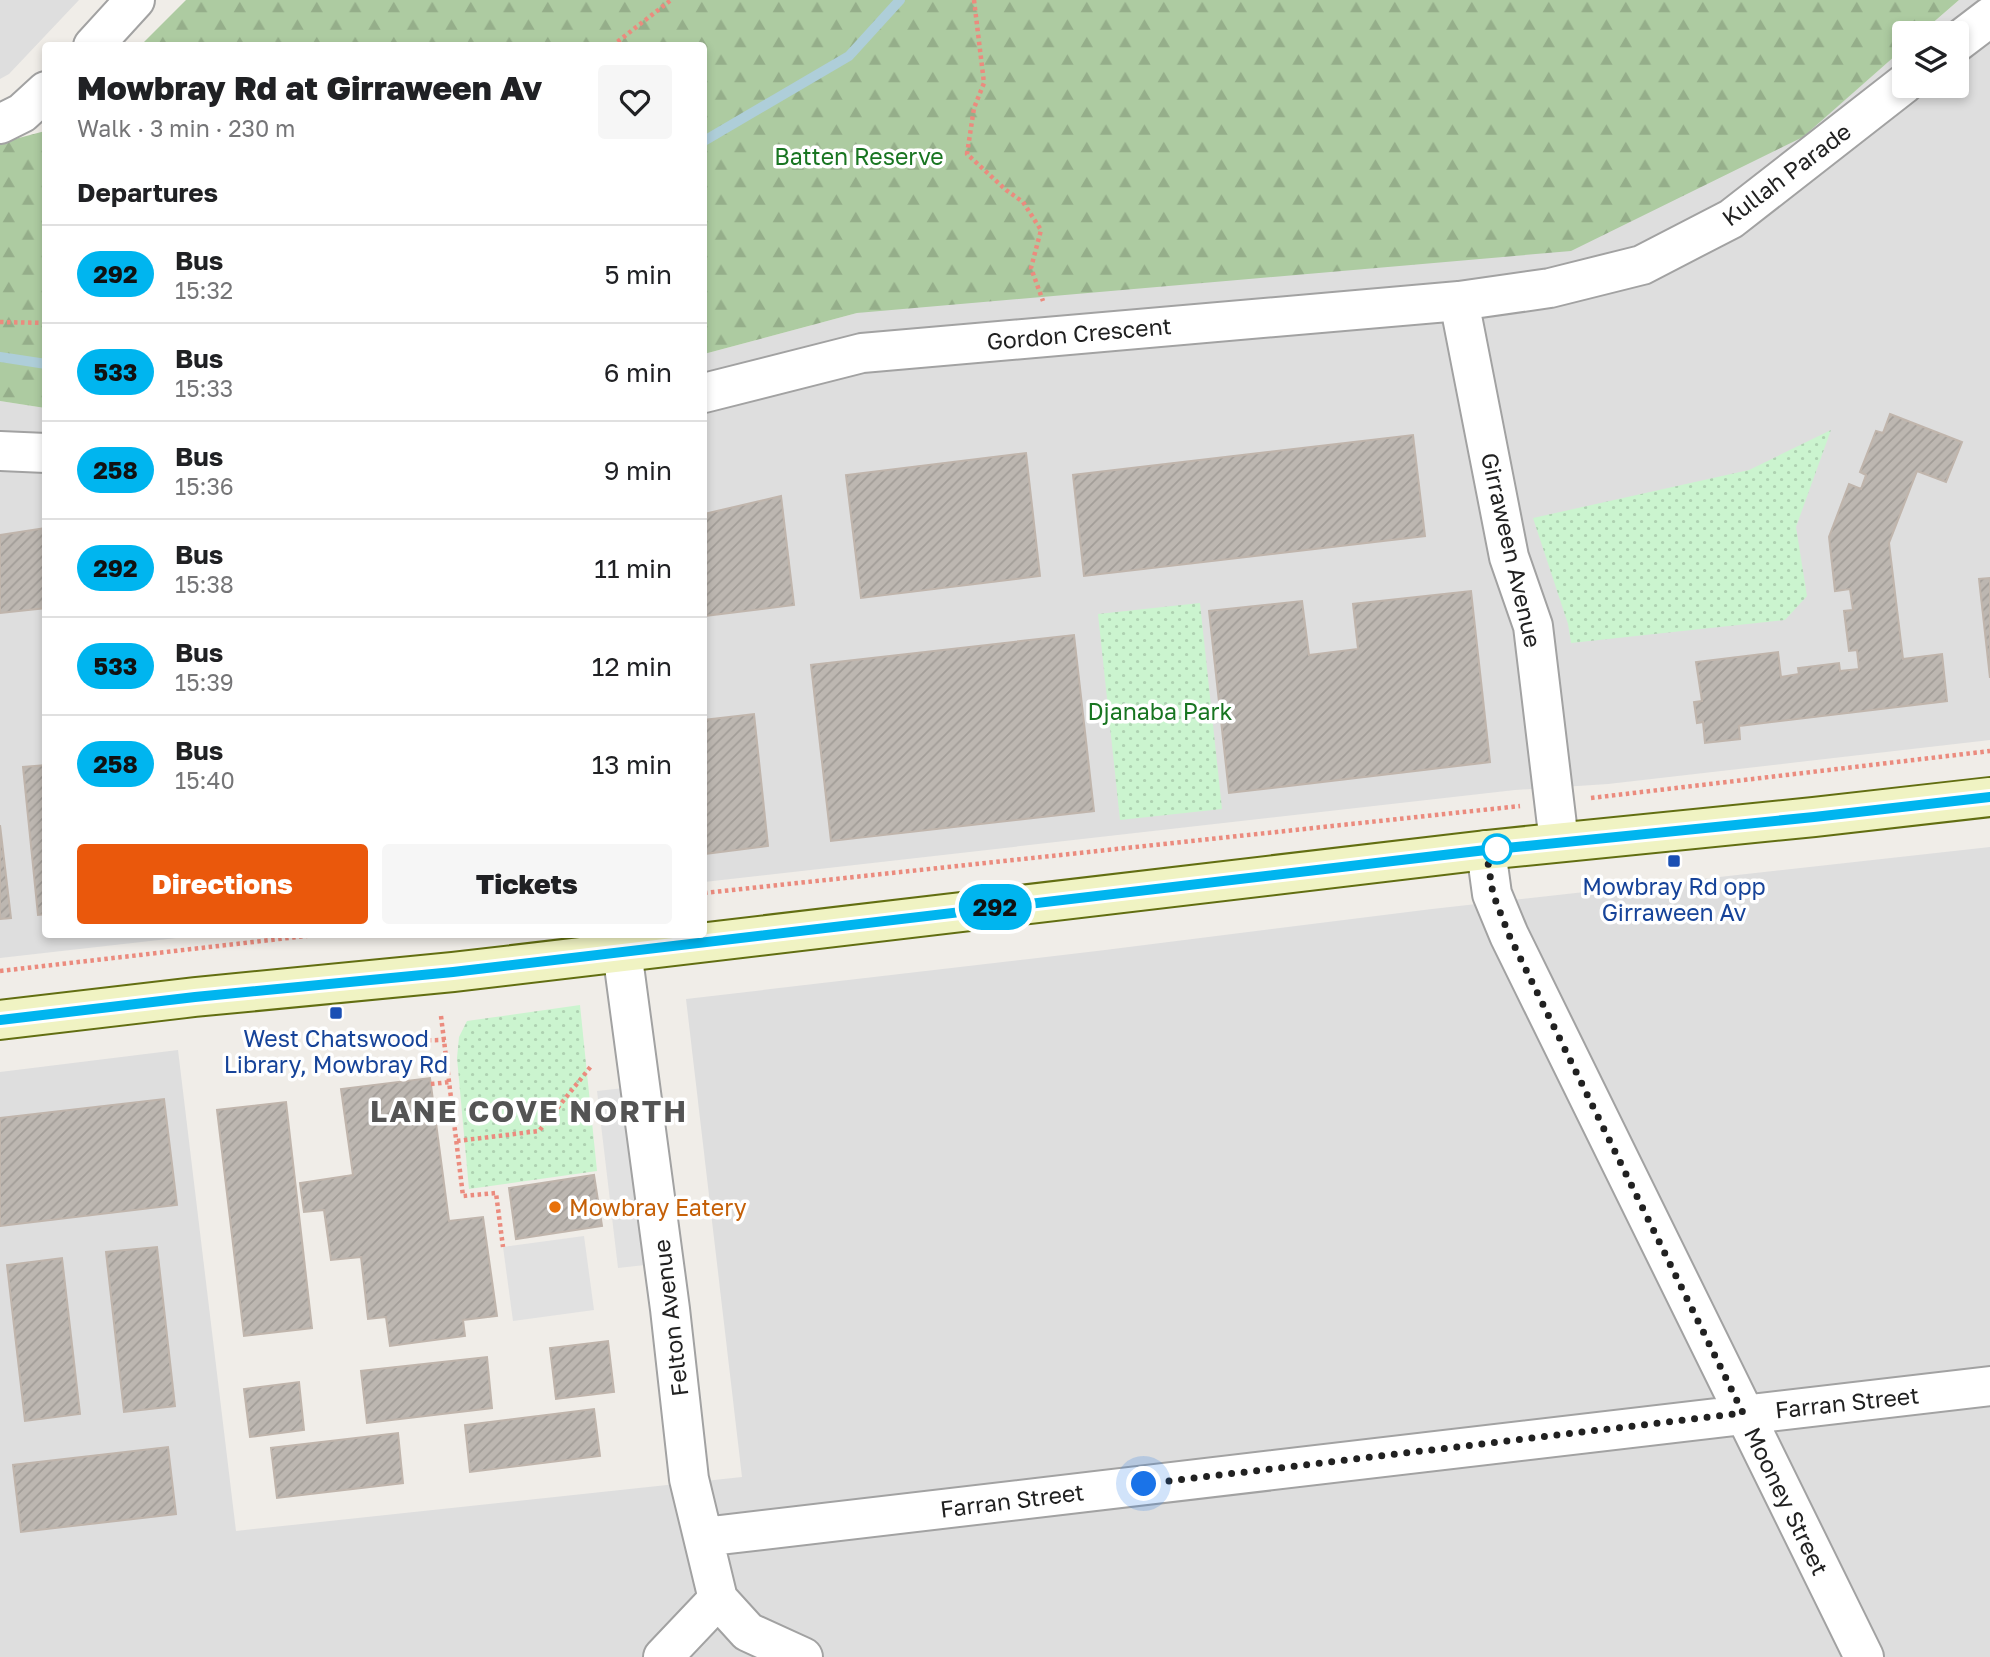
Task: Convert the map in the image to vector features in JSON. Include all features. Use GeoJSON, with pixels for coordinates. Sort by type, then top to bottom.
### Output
{"type":"FeatureCollection","features":[{"type":"Feature","properties":{"kind":"main road"},"geometry":{"type":"LineString","coordinates":[[0,1020],[195,997],[453,972],[1486,850],[1990,797]]}},
{"type":"Feature","properties":{"kind":"street"},"geometry":{"type":"LineString","coordinates":[[97,42],[135,0]]}},
{"type":"Feature","properties":{"kind":"street"},"geometry":{"type":"LineString","coordinates":[[1969,33],[1990,17]]}},
{"type":"Feature","properties":{"kind":"street","name":"Kullah Parade"},"geometry":{"type":"LineString","coordinates":[[1459,301],[1550,288],[1642,265],[1731,219],[1892,93]]}},
{"type":"Feature","properties":{"kind":"street"},"geometry":{"type":"LineString","coordinates":[[0,124],[22,113],[42,95]]}},
{"type":"Feature","properties":{"kind":"street","name":"Gordon Crescent"},"geometry":{"type":"LineString","coordinates":[[707,392],[862,353],[1459,301]]}},
{"type":"Feature","properties":{"kind":"street","name":"Girraween Avenue"},"geometry":{"type":"LineString","coordinates":[[1459,301],[1509,557],[1533,626],[1559,842]]}},
{"type":"Feature","properties":{"kind":"street"},"geometry":{"type":"LineString","coordinates":[[0,451],[42,453]]}},
{"type":"Feature","properties":{"kind":"street","name":"Mooney Street"},"geometry":{"type":"LineString","coordinates":[[1486,850],[1493,894],[1509,935],[1864,1657]]}},
{"type":"Feature","properties":{"kind":"street","name":"Felton Avenue"},"geometry":{"type":"LineString","coordinates":[[622,951],[670,1309],[689,1479],[718,1599]]}},
{"type":"Feature","properties":{"kind":"street","name":"Farran Street"},"geometry":{"type":"LineString","coordinates":[[702,1536],[1990,1386]]}},
{"type":"Feature","properties":{"kind":"street"},"geometry":{"type":"LineString","coordinates":[[663,1657],[718,1599],[748,1632],[803,1657]]}},
{"type":"Feature","properties":{"kind":"path"},"geometry":{"type":"LineString","coordinates":[[617,42],[671,0]]}},
{"type":"Feature","properties":{"kind":"path"},"geometry":{"type":"LineString","coordinates":[[974,0],[984,83],[974,108],[967,154],[1023,202],[1041,230],[1031,268],[1054,336]]}},
{"type":"Feature","properties":{"kind":"path"},"geometry":{"type":"LineString","coordinates":[[0,322],[42,323]]}},
{"type":"Feature","properties":{"kind":"path"},"geometry":{"type":"LineString","coordinates":[[1581,799],[1990,751]]}},
{"type":"Feature","properties":{"kind":"path"},"geometry":{"type":"LineString","coordinates":[[707,893],[1529,805]]}},
{"type":"Feature","properties":{"kind":"path"},"geometry":{"type":"LineString","coordinates":[[0,971],[288,938]]}},
{"type":"Feature","properties":{"kind":"path"},"geometry":{"type":"LineString","coordinates":[[442,1016],[463,1196],[496,1193],[503,1247]]}},
{"type":"Feature","properties":{"kind":"path"},"geometry":{"type":"LineString","coordinates":[[319,1030],[321,1042],[445,1040]]}},
{"type":"Feature","properties":{"kind":"path"},"geometry":{"type":"LineString","coordinates":[[457,1141],[539,1131],[592,1065]]}},
{"type":"Feature","properties":{"kind":"path"},"geometry":{"type":"LineString","coordinates":[[431,1084],[450,1082]]}},
{"type":"Feature","properties":{"kind":"shaded area"},"geometry":{"type":"Polygon","coordinates":[[[0,0],[79,0],[9,74],[0,79],[0,0]]]}},
{"type":"Feature","properties":{"kind":"shaded area"},"geometry":{"type":"Polygon","coordinates":[[[1959,0],[1990,0],[1990,740],[1608,784],[1515,790],[707,882],[707,353],[857,313],[1802,137],[1892,58],[1892,98],[1969,98],[1969,21],[1935,21],[1959,0]]]}},
{"type":"Feature","properties":{"kind":"shaded area"},"geometry":{"type":"Polygon","coordinates":[[[0,401],[42,408],[42,938],[177,938],[0,958],[0,401]]]}},
{"type":"Feature","properties":{"kind":"shaded area"},"geometry":{"type":"Polygon","coordinates":[[[1990,847],[1990,1657],[0,1657],[0,1072],[178,1050],[236,1531],[742,1477],[686,999],[1432,909],[1990,847]]]}},
{"type":"Feature","properties":{"kind":"shaded area"},"geometry":{"type":"Polygon","coordinates":[[[624,1088],[645,1265],[618,1268],[597,1091],[624,1088]]]}},
{"type":"Feature","properties":{"kind":"shaded area"},"geometry":{"type":"Polygon","coordinates":[[[584,1236],[594,1310],[513,1321],[503,1247],[584,1236]]]}},
{"type":"Feature","properties":{"kind":"green space","name":"Batten Reserve"},"geometry":{"type":"Polygon","coordinates":[[[186,0],[1959,0],[1935,21],[1892,21],[1892,59],[1803,137],[1571,251],[857,313],[707,353],[707,42],[144,42],[186,0]]]}},
{"type":"Feature","properties":{"kind":"green space"},"geometry":{"type":"Polygon","coordinates":[[[42,132],[42,408],[0,401],[0,143],[42,132]]]}},
{"type":"Feature","properties":{"kind":"green space"},"geometry":{"type":"Polygon","coordinates":[[[1831,430],[1796,527],[1807,596],[1785,620],[1571,643],[1568,624],[1533,518],[1749,470],[1831,430]]]}},
{"type":"Feature","properties":{"kind":"green space","name":"Djanaba Park"},"geometry":{"type":"Polygon","coordinates":[[[1200,603],[1222,809],[1120,820],[1098,614],[1200,603]]]}},
{"type":"Feature","properties":{"kind":"green space"},"geometry":{"type":"Polygon","coordinates":[[[580,1005],[597,1171],[469,1189],[457,1058],[459,1037],[467,1021],[580,1005]]]}},
{"type":"Feature","properties":{"kind":"building"},"geometry":{"type":"Polygon","coordinates":[[[1890,414],[1962,442],[1946,482],[1917,471],[1889,543],[1903,659],[1942,654],[1947,701],[1739,726],[1740,739],[1705,743],[1703,722],[1697,723],[1694,702],[1702,701],[1696,662],[1778,652],[1781,677],[1799,674],[1798,668],[1839,663],[1840,671],[1859,669],[1857,650],[1849,651],[1844,611],[1853,610],[1850,589],[1835,591],[1829,537],[1849,484],[1861,489],[1866,475],[1860,472],[1876,431],[1883,433],[1890,414]]]}},
{"type":"Feature","properties":{"kind":"building"},"geometry":{"type":"Polygon","coordinates":[[[1413,435],[1425,536],[1084,576],[1073,475],[1413,435]]]}},
{"type":"Feature","properties":{"kind":"building"},"geometry":{"type":"Polygon","coordinates":[[[1026,453],[1040,576],[861,598],[846,475],[1026,453]]]}},
{"type":"Feature","properties":{"kind":"building"},"geometry":{"type":"Polygon","coordinates":[[[781,496],[794,605],[707,616],[707,513],[781,496]]]}},
{"type":"Feature","properties":{"kind":"building"},"geometry":{"type":"Polygon","coordinates":[[[42,529],[42,608],[0,613],[0,535],[42,529]]]}},
{"type":"Feature","properties":{"kind":"building"},"geometry":{"type":"Polygon","coordinates":[[[1990,578],[1990,678],[1979,579],[1990,578]]]}},
{"type":"Feature","properties":{"kind":"building"},"geometry":{"type":"Polygon","coordinates":[[[1471,591],[1490,762],[1229,793],[1209,611],[1302,601],[1309,655],[1358,649],[1353,604],[1471,591]]]}},
{"type":"Feature","properties":{"kind":"building"},"geometry":{"type":"Polygon","coordinates":[[[1074,635],[1094,811],[831,841],[811,665],[1074,635]]]}},
{"type":"Feature","properties":{"kind":"building"},"geometry":{"type":"Polygon","coordinates":[[[754,714],[768,846],[707,854],[707,720],[754,714]]]}},
{"type":"Feature","properties":{"kind":"building"},"geometry":{"type":"Polygon","coordinates":[[[42,765],[42,914],[38,915],[23,767],[42,765]]]}},
{"type":"Feature","properties":{"kind":"building"},"geometry":{"type":"Polygon","coordinates":[[[0,825],[11,918],[0,919],[0,825]]]}},
{"type":"Feature","properties":{"kind":"building"},"geometry":{"type":"Polygon","coordinates":[[[430,1078],[449,1221],[483,1217],[497,1316],[463,1320],[465,1336],[390,1346],[386,1317],[368,1319],[361,1257],[331,1260],[324,1210],[304,1212],[300,1183],[353,1175],[341,1089],[430,1078]]]}},
{"type":"Feature","properties":{"kind":"building"},"geometry":{"type":"Polygon","coordinates":[[[164,1099],[177,1205],[0,1226],[0,1118],[164,1099]]]}},
{"type":"Feature","properties":{"kind":"building"},"geometry":{"type":"Polygon","coordinates":[[[286,1102],[312,1328],[244,1336],[217,1110],[286,1102]]]}},
{"type":"Feature","properties":{"kind":"building","name":"Mowbray Eatery"},"geometry":{"type":"Polygon","coordinates":[[[594,1175],[602,1226],[516,1239],[509,1188],[594,1175]]]}},
{"type":"Feature","properties":{"kind":"building"},"geometry":{"type":"Polygon","coordinates":[[[157,1247],[175,1406],[124,1412],[106,1252],[157,1247]]]}},
{"type":"Feature","properties":{"kind":"building"},"geometry":{"type":"Polygon","coordinates":[[[62,1258],[80,1414],[25,1421],[7,1265],[62,1258]]]}},
{"type":"Feature","properties":{"kind":"building"},"geometry":{"type":"Polygon","coordinates":[[[608,1341],[614,1392],[556,1399],[550,1348],[608,1341]]]}},
{"type":"Feature","properties":{"kind":"building"},"geometry":{"type":"Polygon","coordinates":[[[487,1357],[492,1408],[367,1423],[361,1371],[487,1357]]]}},
{"type":"Feature","properties":{"kind":"building"},"geometry":{"type":"Polygon","coordinates":[[[299,1382],[304,1430],[250,1437],[244,1389],[299,1382]]]}},
{"type":"Feature","properties":{"kind":"building"},"geometry":{"type":"Polygon","coordinates":[[[594,1409],[600,1456],[470,1472],[465,1425],[594,1409]]]}},
{"type":"Feature","properties":{"kind":"building"},"geometry":{"type":"Polygon","coordinates":[[[398,1433],[403,1483],[277,1498],[271,1448],[398,1433]]]}},
{"type":"Feature","properties":{"kind":"building"},"geometry":{"type":"Polygon","coordinates":[[[168,1447],[176,1514],[21,1532],[13,1465],[168,1447]]]}},
{"type":"Feature","properties":{"kind":"waterway"},"geometry":{"type":"LineString","coordinates":[[707,139],[849,56],[900,0]]}},
{"type":"Feature","properties":{"kind":"waterway"},"geometry":{"type":"LineString","coordinates":[[0,357],[42,363]]}},
{"type":"Feature","properties":{"kind":"bus line","name":"292"},"geometry":{"type":"LineString","coordinates":[[0,1020],[195,997],[453,972],[1486,850],[1990,797]]}},
{"type":"Feature","properties":{"kind":"place","name":"Mowbray Rd opp Girraween Av"},"geometry":{"type":"Point","coordinates":[1674,861]}},
{"type":"Feature","properties":{"kind":"place","name":"West Chatswood Library, Mowbray Rd"},"geometry":{"type":"Point","coordinates":[336,1013]}},
{"type":"Feature","properties":{"kind":"place","name":"Mowbray Eatery"},"geometry":{"type":"Point","coordinates":[555,1207]}},
{"type":"Feature","properties":{"kind":"district","name":"LANE COVE NORTH"},"geometry":{"type":"Point","coordinates":[529,1111]}},
{"type":"Feature","properties":{"kind":"route"},"geometry":{"type":"LineString","coordinates":[[1144,1484],[1743,1413],[1509,935],[1493,894],[1486,850],[1497,849]]}}]}
